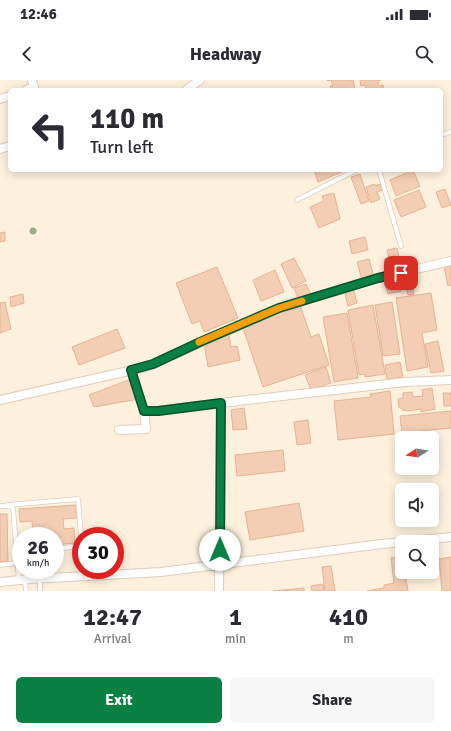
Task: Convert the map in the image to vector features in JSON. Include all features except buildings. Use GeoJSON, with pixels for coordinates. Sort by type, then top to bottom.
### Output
{"type":"FeatureCollection","features":[{"type":"Feature","properties":{"kind":"street"},"geometry":{"type":"LineString","coordinates":[[31,88],[34,87],[32,80]]}},
{"type":"Feature","properties":{"kind":"street"},"geometry":{"type":"LineString","coordinates":[[189,88],[200,80]]}},
{"type":"Feature","properties":{"kind":"street"},"geometry":{"type":"LineString","coordinates":[[0,400],[153,364],[279,308],[378,278],[451,261]]}},
{"type":"Feature","properties":{"kind":"street"},"geometry":{"type":"LineString","coordinates":[[119,430],[146,429],[144,411],[131,370]]}},
{"type":"Feature","properties":{"kind":"street"},"geometry":{"type":"LineString","coordinates":[[144,411],[158,411],[405,382],[451,380]]}},
{"type":"Feature","properties":{"kind":"street"},"geometry":{"type":"LineString","coordinates":[[219,591],[221,403]]}},
{"type":"Feature","properties":{"kind":"street"},"geometry":{"type":"LineString","coordinates":[[64,578],[162,572],[382,544],[451,537]]}},
{"type":"Feature","properties":{"kind":"street"},"geometry":{"type":"LineString","coordinates":[[0,582],[40,579]]}},
{"type":"Feature","properties":{"kind":"lane"},"geometry":{"type":"LineString","coordinates":[[297,200],[350,172]]}},
{"type":"Feature","properties":{"kind":"lane"},"geometry":{"type":"LineString","coordinates":[[380,172],[401,246]]}},
{"type":"Feature","properties":{"kind":"lane"},"geometry":{"type":"LineString","coordinates":[[0,506],[78,499],[80,527]]}},
{"type":"Feature","properties":{"kind":"lane"},"geometry":{"type":"LineString","coordinates":[[8,505],[13,509],[15,527]]}},
{"type":"Feature","properties":{"kind":"lane"},"geometry":{"type":"LineString","coordinates":[[0,565],[12,563]]}},
{"type":"Feature","properties":{"kind":"lane"},"geometry":{"type":"LineString","coordinates":[[40,579],[40,591]]}},
{"type":"Feature","properties":{"kind":"lane"},"geometry":{"type":"LineString","coordinates":[[22,580],[26,591]]}},
{"type":"Feature","properties":{"kind":"slow traffic"},"geometry":{"type":"LineString","coordinates":[[199,342],[279,308],[302,301]]}},
{"type":"Feature","properties":{"kind":"route"},"geometry":{"type":"LineString","coordinates":[[220,550],[221,403],[158,411],[144,411],[131,370],[146,367],[279,308],[378,278],[401,273]]}}]}
